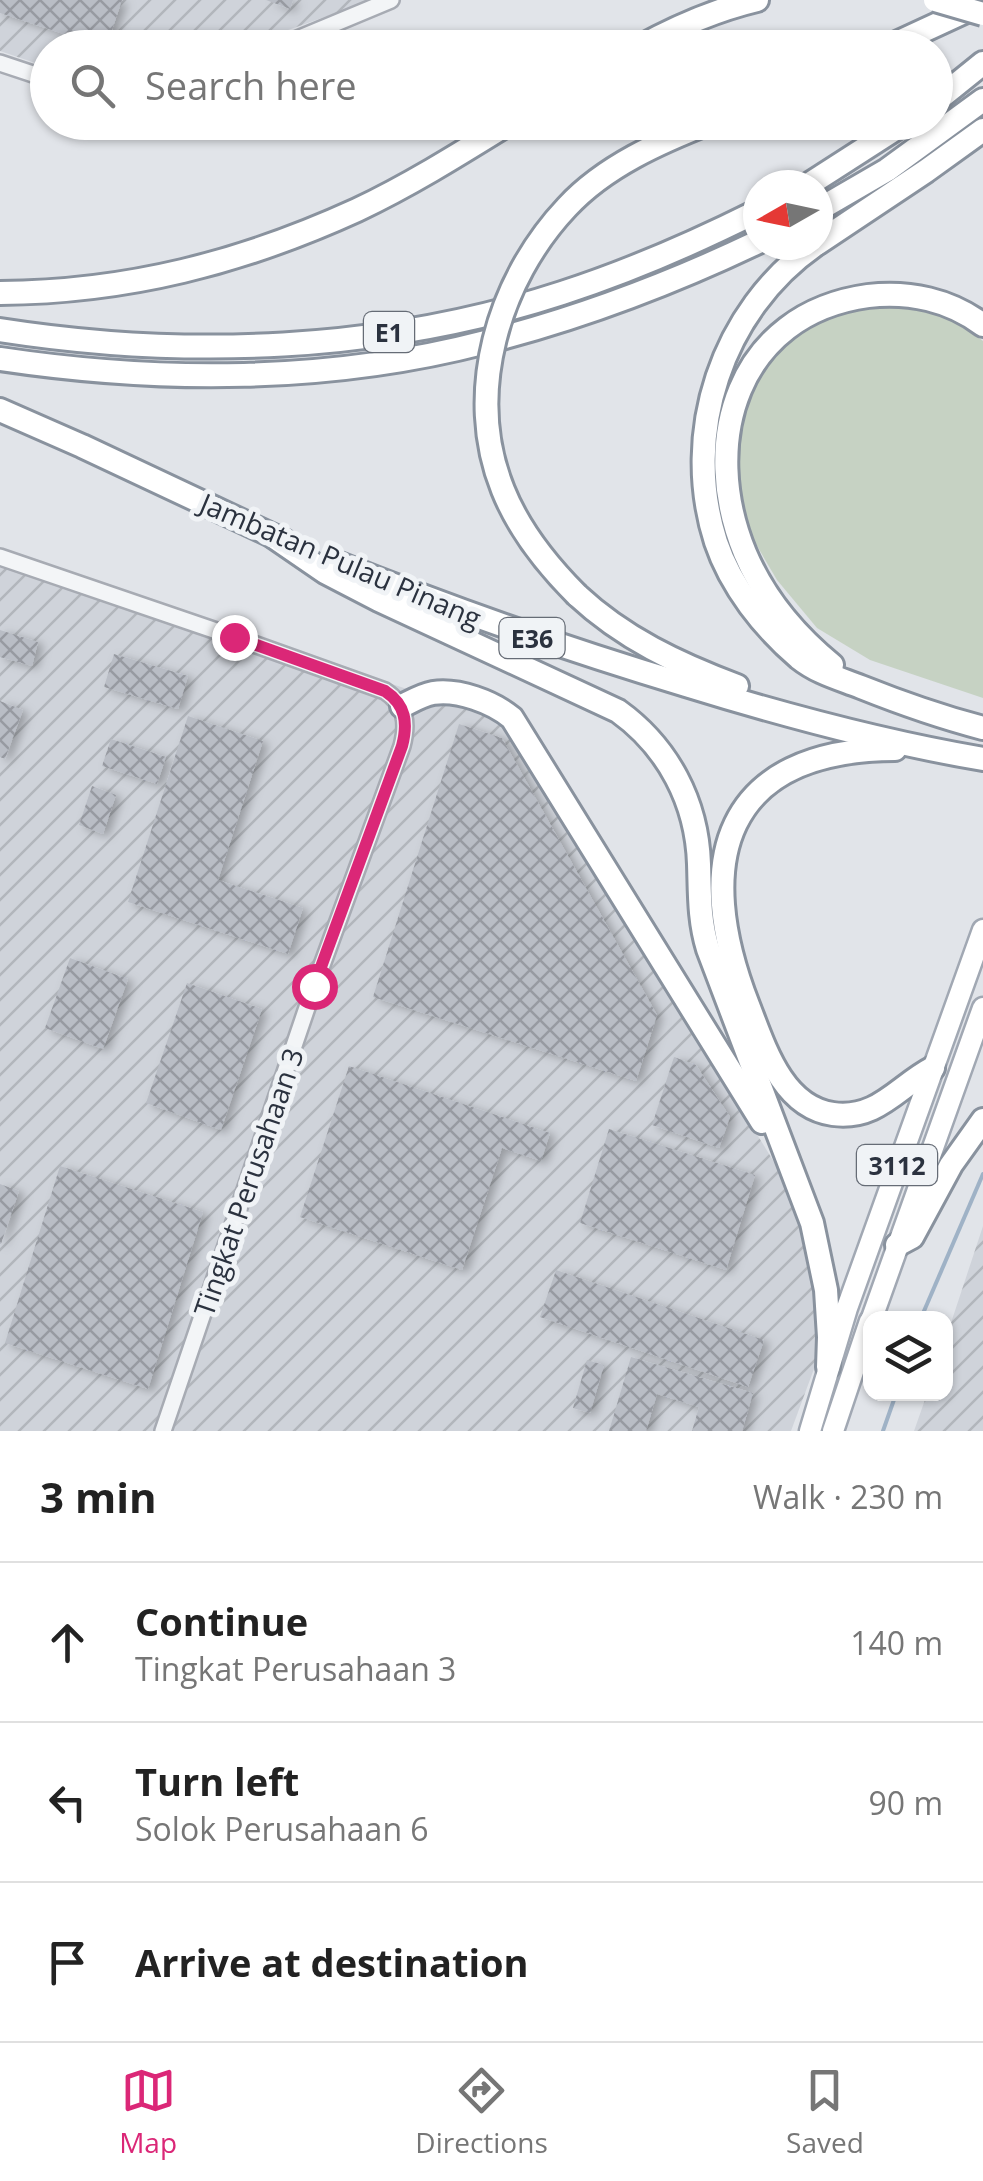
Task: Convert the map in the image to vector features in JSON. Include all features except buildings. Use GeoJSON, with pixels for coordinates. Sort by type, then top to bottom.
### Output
{"type":"FeatureCollection","features":[{"type":"Feature","properties":{"kind":"highway"},"geometry":{"type":"LineString","coordinates":[[675,30],[757,0]]}},
{"type":"Feature","properties":{"kind":"highway"},"geometry":{"type":"LineString","coordinates":[[935,0],[983,14]]}},
{"type":"Feature","properties":{"kind":"highway"},"geometry":{"type":"LineString","coordinates":[[925,30],[983,1]]}},
{"type":"Feature","properties":{"kind":"highway"},"geometry":{"type":"LineString","coordinates":[[953,87],[983,63]]}},
{"type":"Feature","properties":{"kind":"highway"},"geometry":{"type":"LineString","coordinates":[[953,122],[983,100]]}},
{"type":"Feature","properties":{"kind":"highway"},"geometry":{"type":"LineString","coordinates":[[833,233],[983,130]]}},
{"type":"Feature","properties":{"kind":"highway"},"geometry":{"type":"LineString","coordinates":[[0,293],[115,286],[174,275],[250,253],[359,209],[480,140]]}},
{"type":"Feature","properties":{"kind":"highway"},"geometry":{"type":"LineString","coordinates":[[669,140],[620,165],[568,206],[523,268],[500,317],[491,354],[487,389],[496,469],[524,531],[545,560],[576,595],[609,623],[649,648],[747,690],[798,717]]}},
{"type":"Feature","properties":{"kind":"highway"},"geometry":{"type":"LineString","coordinates":[[831,170],[878,140]]}},
{"type":"Feature","properties":{"kind":"highway"},"geometry":{"type":"LineString","coordinates":[[833,201],[928,140]]}},
{"type":"Feature","properties":{"kind":"highway","name":"E1"},"geometry":{"type":"LineString","coordinates":[[0,330],[109,344],[234,347],[383,334],[558,294],[647,262],[743,218]]}},
{"type":"Feature","properties":{"kind":"highway","name":"E1"},"geometry":{"type":"LineString","coordinates":[[0,359],[103,372],[190,375],[288,372],[386,362],[486,342],[602,307],[686,276],[743,249]]}},
{"type":"Feature","properties":{"kind":"highway"},"geometry":{"type":"LineString","coordinates":[[795,260],[762,296],[725,356],[711,393],[703,466],[717,544],[753,610],[809,664],[828,676],[983,728]]}},
{"type":"Feature","properties":{"kind":"highway"},"geometry":{"type":"LineString","coordinates":[[858,686],[788,625],[766,594],[744,551],[726,471],[726,436],[735,399],[752,365],[780,334],[811,313],[842,301],[890,294],[920,297],[968,314],[983,325]]}},
{"type":"Feature","properties":{"kind":"highway","name":"Jambatan Pulau Pinang"},"geometry":{"type":"LineString","coordinates":[[0,410],[274,537],[540,640],[798,717],[924,749],[983,759]]}},
{"type":"Feature","properties":{"kind":"highway"},"geometry":{"type":"LineString","coordinates":[[274,537],[325,572],[378,600],[618,711],[661,752],[681,784],[692,815],[698,848],[700,916],[708,949],[812,1223],[828,1313],[828,1367]]}},
{"type":"Feature","properties":{"kind":"highway"},"geometry":{"type":"LineString","coordinates":[[402,706],[428,694],[450,693],[501,709],[512,718],[770,1134],[785,1152]]}},
{"type":"Feature","properties":{"kind":"highway"},"geometry":{"type":"LineString","coordinates":[[924,749],[837,754],[803,764],[772,781],[749,803],[728,842],[722,864],[722,893],[730,950],[745,999],[776,1069],[794,1094],[826,1112],[855,1113],[888,1102],[937,1060]]}},
{"type":"Feature","properties":{"kind":"highway"},"geometry":{"type":"LineString","coordinates":[[897,1245],[915,1233],[951,1165],[983,1120]]}},
{"type":"Feature","properties":{"kind":"main road","name":"3112"},"geometry":{"type":"LineString","coordinates":[[810,1431],[903,1149],[983,930]]}},
{"type":"Feature","properties":{"kind":"main road","name":"3112"},"geometry":{"type":"LineString","coordinates":[[874,1311],[983,1008]]}},
{"type":"Feature","properties":{"kind":"main road","name":"3112"},"geometry":{"type":"LineString","coordinates":[[832,1431],[863,1343]]}},
{"type":"Feature","properties":{"kind":"street"},"geometry":{"type":"LineString","coordinates":[[319,30],[391,0]]}},
{"type":"Feature","properties":{"kind":"street"},"geometry":{"type":"LineString","coordinates":[[0,63],[30,73]]}},
{"type":"Feature","properties":{"kind":"street"},"geometry":{"type":"LineString","coordinates":[[0,557],[385,691],[402,706]]}},
{"type":"Feature","properties":{"kind":"street","name":"Tingkat Perusahaan 3"},"geometry":{"type":"LineString","coordinates":[[163,1431],[314,986],[402,746],[406,732],[402,706]]}},
{"type":"Feature","properties":{"kind":"shaded area"},"geometry":{"type":"Polygon","coordinates":[[[0,0],[372,0],[288,30],[30,30],[30,61],[0,51],[0,0]]]}},
{"type":"Feature","properties":{"kind":"shaded area"},"geometry":{"type":"Polygon","coordinates":[[[0,556],[499,719],[779,1170],[812,1260],[818,1358],[791,1431],[0,1431],[0,556]]]}},
{"type":"Feature","properties":{"kind":"shaded area"},"geometry":{"type":"Polygon","coordinates":[[[983,1226],[983,1431],[914,1431],[925,1401],[953,1401],[953,1317],[983,1226]]]}},
{"type":"Feature","properties":{"kind":"green space"},"geometry":{"type":"Polygon","coordinates":[[[897,303],[943,317],[983,341],[983,698],[870,660],[817,628],[777,580],[743,522],[729,452],[734,417],[768,354],[826,313],[897,303]]]}},
{"type":"Feature","properties":{"kind":"waterway"},"geometry":{"type":"LineString","coordinates":[[924,1311],[983,1174]]}},
{"type":"Feature","properties":{"kind":"waterway"},"geometry":{"type":"LineString","coordinates":[[883,1431],[894,1401]]}},
{"type":"Feature","properties":{"kind":"route"},"geometry":{"type":"LineString","coordinates":[[234,637],[385,691],[402,706],[405,718],[402,746],[314,986]]}}]}
